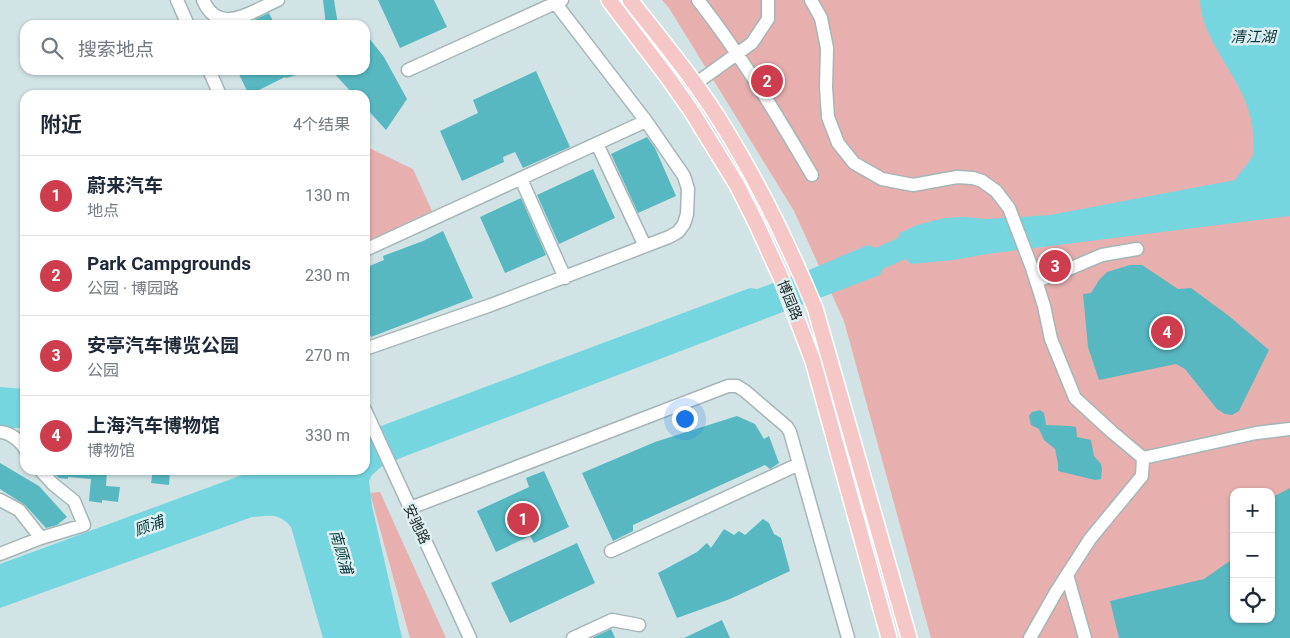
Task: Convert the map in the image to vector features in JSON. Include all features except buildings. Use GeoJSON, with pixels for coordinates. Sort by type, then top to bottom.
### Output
{"type":"FeatureCollection","features":[{"type":"Feature","properties":{"kind":"main road","name":"博园路"},"geometry":{"type":"LineString","coordinates":[[609,0],[692,112],[737,185],[782,280],[813,361],[888,638]]}},
{"type":"Feature","properties":{"kind":"main road","name":"博园路"},"geometry":{"type":"LineString","coordinates":[[630,0],[695,84],[727,132],[798,268],[815,308],[909,638]]}},
{"type":"Feature","properties":{"kind":"street"},"geometry":{"type":"LineString","coordinates":[[177,0],[186,20]]}},
{"type":"Feature","properties":{"kind":"street"},"geometry":{"type":"LineString","coordinates":[[203,0],[218,19],[232,20],[278,0]]}},
{"type":"Feature","properties":{"kind":"street"},"geometry":{"type":"LineString","coordinates":[[698,0],[776,113],[812,176]]}},
{"type":"Feature","properties":{"kind":"street"},"geometry":{"type":"LineString","coordinates":[[695,84],[752,43],[768,19],[768,0]]}},
{"type":"Feature","properties":{"kind":"street"},"geometry":{"type":"LineString","coordinates":[[811,0],[821,18],[827,48],[826,87],[828,117],[838,142],[854,163],[882,179],[913,185],[957,177],[982,181],[996,191],[1009,208],[1032,268],[1052,339],[1075,398],[1143,458]]}},
{"type":"Feature","properties":{"kind":"street"},"geometry":{"type":"LineString","coordinates":[[370,347],[491,306],[645,246],[678,232],[684,224],[687,214],[688,189],[684,176],[646,121],[557,1],[408,70]]}},
{"type":"Feature","properties":{"kind":"street"},"geometry":{"type":"LineString","coordinates":[[211,75],[218,90]]}},
{"type":"Feature","properties":{"kind":"street"},"geometry":{"type":"LineString","coordinates":[[370,248],[646,121]]}},
{"type":"Feature","properties":{"kind":"street"},"geometry":{"type":"LineString","coordinates":[[596,144],[645,246]]}},
{"type":"Feature","properties":{"kind":"street"},"geometry":{"type":"LineString","coordinates":[[521,179],[565,278]]}},
{"type":"Feature","properties":{"kind":"street"},"geometry":{"type":"LineString","coordinates":[[1036,281],[1102,255],[1137,248]]}},
{"type":"Feature","properties":{"kind":"street"},"geometry":{"type":"LineString","coordinates":[[410,508],[728,386],[737,386],[787,427],[848,638]]}},
{"type":"Feature","properties":{"kind":"street","name":"安驰路"},"geometry":{"type":"LineString","coordinates":[[370,422],[470,638]]}},
{"type":"Feature","properties":{"kind":"street"},"geometry":{"type":"LineString","coordinates":[[1143,458],[1256,433],[1290,429]]}},
{"type":"Feature","properties":{"kind":"street"},"geometry":{"type":"LineString","coordinates":[[0,432],[4,432],[20,442]]}},
{"type":"Feature","properties":{"kind":"street"},"geometry":{"type":"LineString","coordinates":[[1030,638],[1090,539],[1142,476],[1143,458]]}},
{"type":"Feature","properties":{"kind":"street"},"geometry":{"type":"LineString","coordinates":[[611,552],[799,464]]}},
{"type":"Feature","properties":{"kind":"street"},"geometry":{"type":"LineString","coordinates":[[0,554],[40,538],[84,525],[74,502],[45,475]]}},
{"type":"Feature","properties":{"kind":"street"},"geometry":{"type":"LineString","coordinates":[[0,500],[19,510],[40,538]]}},
{"type":"Feature","properties":{"kind":"street"},"geometry":{"type":"LineString","coordinates":[[1067,576],[1085,638]]}},
{"type":"Feature","properties":{"kind":"street"},"geometry":{"type":"LineString","coordinates":[[574,638],[612,620],[639,625]]}},
{"type":"Feature","properties":{"kind":"shaded area"},"geometry":{"type":"Polygon","coordinates":[[[662,0],[1290,0],[1290,638],[931,638],[844,321],[794,211],[669,8],[662,0]]]}},
{"type":"Feature","properties":{"kind":"shaded area"},"geometry":{"type":"Polygon","coordinates":[[[370,148],[413,169],[432,211],[370,241],[370,148]]]}},
{"type":"Feature","properties":{"kind":"shaded area"},"geometry":{"type":"Polygon","coordinates":[[[380,492],[446,638],[410,638],[370,493],[380,492]]]}},
{"type":"Feature","properties":{"kind":"water"},"geometry":{"type":"Polygon","coordinates":[[[1200,0],[1290,0],[1290,216],[987,254],[954,260],[911,264],[906,259],[883,269],[880,275],[381,467],[372,475],[369,481],[372,506],[402,638],[323,638],[291,527],[282,519],[274,516],[252,517],[0,608],[0,564],[242,475],[370,475],[370,430],[750,288],[757,289],[809,270],[868,245],[876,248],[898,238],[900,233],[917,225],[945,218],[966,217],[986,219],[1050,215],[1235,180],[1253,155],[1251,120],[1246,102],[1209,34],[1200,0]]]}},
{"type":"Feature","properties":{"kind":"water"},"geometry":{"type":"Polygon","coordinates":[[[0,387],[20,389],[20,428],[0,428],[0,387]]]}},
{"type":"Feature","properties":{"kind":"place","name":"Park Campgrounds"},"geometry":{"type":"Point","coordinates":[767,81]}},
{"type":"Feature","properties":{"kind":"place","name":"安亭汽车博览公园"},"geometry":{"type":"Point","coordinates":[1055,266]}},
{"type":"Feature","properties":{"kind":"place","name":"上海汽车博物馆"},"geometry":{"type":"Point","coordinates":[1167,332]}},
{"type":"Feature","properties":{"kind":"place","name":"蔚来汽车"},"geometry":{"type":"Point","coordinates":[523,519]}},
{"type":"Feature","properties":{"kind":"water label","name":"清江湖"},"geometry":{"type":"Point","coordinates":[1253,37]}},
{"type":"Feature","properties":{"kind":"water label","name":"顾浦"},"geometry":{"type":"Point","coordinates":[149,526]}},
{"type":"Feature","properties":{"kind":"water label","name":"南顾浦"},"geometry":{"type":"Point","coordinates":[341,552]}}]}
